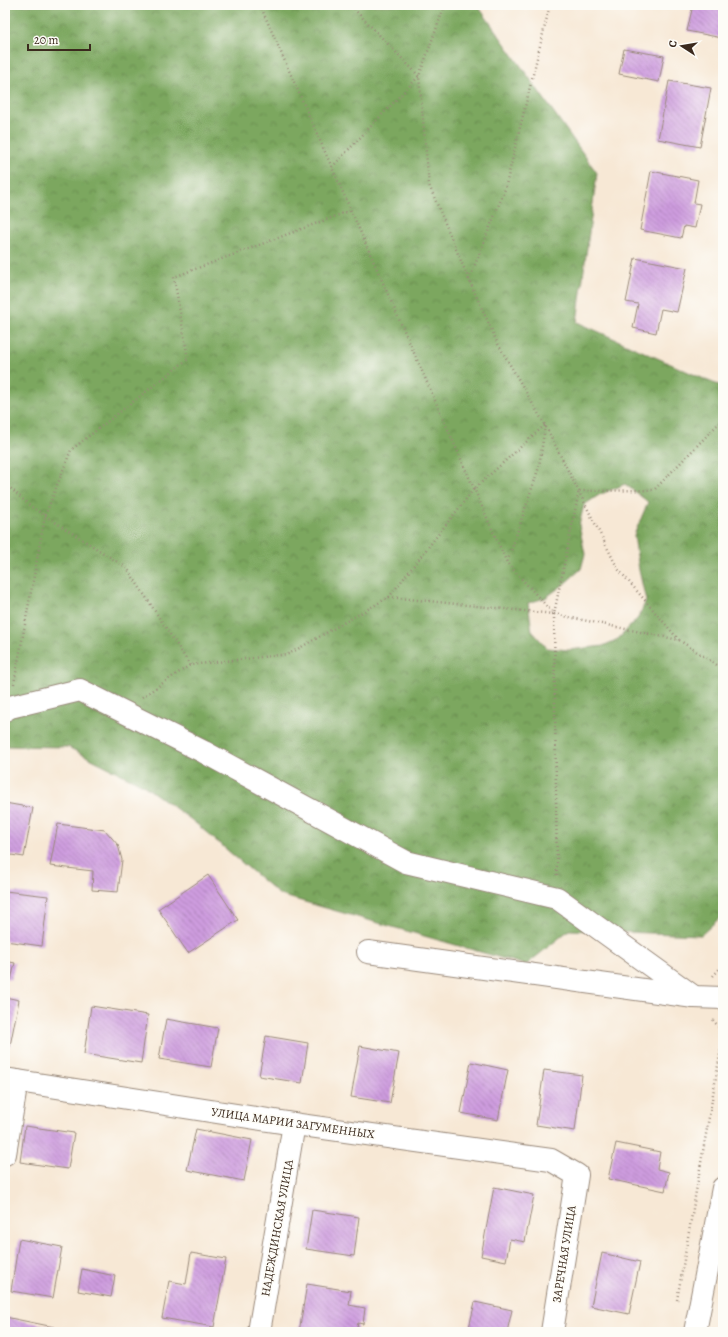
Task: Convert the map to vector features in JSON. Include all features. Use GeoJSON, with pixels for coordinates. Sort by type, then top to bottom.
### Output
{"type":"FeatureCollection","features":[{"type":"Feature","properties":{"kind":"street"},"geometry":{"type":"LineString","coordinates":[[7,708],[80,690],[204,752],[406,862],[557,898],[694,997]]}},
{"type":"Feature","properties":{"kind":"street"},"geometry":{"type":"LineString","coordinates":[[368,952],[694,997],[723,998]]}},
{"type":"Feature","properties":{"kind":"street"},"geometry":{"type":"LineString","coordinates":[[5,1154],[11,1080]]}},
{"type":"Feature","properties":{"kind":"street","name":"УЛИЦА МАРИИ ЗАГУМЕННЫХ"},"geometry":{"type":"LineString","coordinates":[[11,1080],[294,1124],[551,1160],[577,1175]]}},
{"type":"Feature","properties":{"kind":"street","name":"НАДЕЖДИНСКАЯ УЛИЦА"},"geometry":{"type":"LineString","coordinates":[[259,1332],[294,1124]]}},
{"type":"Feature","properties":{"kind":"street","name":"ЗАРЕЧНАЯ УЛИЦА"},"geometry":{"type":"LineString","coordinates":[[552,1332],[577,1175]]}},
{"type":"Feature","properties":{"kind":"street"},"geometry":{"type":"LineString","coordinates":[[695,1332],[723,1188]]}},
{"type":"Feature","properties":{"kind":"path"},"geometry":{"type":"LineString","coordinates":[[260,5],[507,562],[554,614]]}},
{"type":"Feature","properties":{"kind":"path"},"geometry":{"type":"LineString","coordinates":[[352,5],[355,10],[419,76],[429,185],[498,344],[545,426],[618,569],[679,640],[723,669]]}},
{"type":"Feature","properties":{"kind":"path"},"geometry":{"type":"LineString","coordinates":[[332,167],[419,76],[445,5]]}},
{"type":"Feature","properties":{"kind":"path"},"geometry":{"type":"LineString","coordinates":[[469,280],[505,189],[550,5]]}},
{"type":"Feature","properties":{"kind":"path"},"geometry":{"type":"LineString","coordinates":[[7,708],[45,516],[71,450],[188,359],[174,277],[352,210]]}},
{"type":"Feature","properties":{"kind":"path"},"geometry":{"type":"LineString","coordinates":[[579,491],[654,490],[723,419]]}},
{"type":"Feature","properties":{"kind":"path"},"geometry":{"type":"LineString","coordinates":[[122,711],[190,665],[289,654],[389,597],[474,489],[545,426]]}},
{"type":"Feature","properties":{"kind":"path"},"geometry":{"type":"LineString","coordinates":[[507,562],[539,467],[545,426]]}},
{"type":"Feature","properties":{"kind":"path"},"geometry":{"type":"LineString","coordinates":[[5,483],[30,506],[127,568],[190,665]]}},
{"type":"Feature","properties":{"kind":"path"},"geometry":{"type":"LineString","coordinates":[[557,898],[554,614],[579,491]]}},
{"type":"Feature","properties":{"kind":"path"},"geometry":{"type":"LineString","coordinates":[[389,597],[554,614],[679,640]]}},
{"type":"Feature","properties":{"kind":"path"},"geometry":{"type":"LineString","coordinates":[[677,1301],[723,1037]]}},
{"type":"Feature","properties":{"kind":"green space"},"geometry":{"type":"Polygon","coordinates":[[[5,5],[481,5],[478,6],[597,173],[577,322],[713,383],[723,386],[723,915],[701,935],[569,930],[526,965],[280,895],[193,821],[143,785],[68,747],[5,746],[5,5]],[[625,484],[599,495],[584,505],[579,525],[585,554],[581,569],[545,598],[528,603],[532,631],[547,648],[569,650],[603,646],[618,639],[638,618],[646,601],[639,570],[634,535],[648,502],[625,484]]]}},
{"type":"Feature","properties":{"kind":"building"},"geometry":{"type":"Polygon","coordinates":[[[693,5],[723,5],[722,38],[687,31],[693,5]]]}},
{"type":"Feature","properties":{"kind":"building"},"geometry":{"type":"Polygon","coordinates":[[[624,49],[664,56],[659,82],[619,74],[624,49]]]}},
{"type":"Feature","properties":{"kind":"building"},"geometry":{"type":"Polygon","coordinates":[[[669,81],[711,88],[700,147],[658,139],[669,81]]]}},
{"type":"Feature","properties":{"kind":"building"},"geometry":{"type":"Polygon","coordinates":[[[651,171],[698,180],[694,203],[700,204],[695,228],[684,226],[681,238],[640,230],[651,171]]]}},
{"type":"Feature","properties":{"kind":"building"},"geometry":{"type":"Polygon","coordinates":[[[635,258],[687,268],[677,312],[661,309],[656,333],[633,328],[638,304],[626,302],[635,258]]]}},
{"type":"Feature","properties":{"kind":"building"},"geometry":{"type":"Polygon","coordinates":[[[5,803],[33,808],[24,857],[5,854],[5,803]]]}},
{"type":"Feature","properties":{"kind":"building"},"geometry":{"type":"Polygon","coordinates":[[[58,824],[105,830],[118,845],[122,860],[118,892],[92,890],[93,871],[50,866],[58,824]]]}},
{"type":"Feature","properties":{"kind":"building"},"geometry":{"type":"Polygon","coordinates":[[[208,875],[238,920],[188,953],[158,909],[208,875]]]}},
{"type":"Feature","properties":{"kind":"building"},"geometry":{"type":"Polygon","coordinates":[[[5,891],[48,896],[42,946],[5,941],[5,891]]]}},
{"type":"Feature","properties":{"kind":"building"},"geometry":{"type":"Polygon","coordinates":[[[5,961],[15,963],[11,980],[5,978],[5,961]]]}},
{"type":"Feature","properties":{"kind":"building"},"geometry":{"type":"Polygon","coordinates":[[[5,997],[19,1000],[10,1046],[5,1045],[5,997]]]}},
{"type":"Feature","properties":{"kind":"building"},"geometry":{"type":"Polygon","coordinates":[[[91,1006],[148,1015],[141,1063],[84,1054],[91,1006]]]}},
{"type":"Feature","properties":{"kind":"building"},"geometry":{"type":"Polygon","coordinates":[[[166,1019],[218,1028],[211,1067],[159,1059],[166,1019]]]}},
{"type":"Feature","properties":{"kind":"building"},"geometry":{"type":"Polygon","coordinates":[[[266,1036],[308,1043],[302,1083],[259,1076],[266,1036]]]}},
{"type":"Feature","properties":{"kind":"building"},"geometry":{"type":"Polygon","coordinates":[[[360,1046],[399,1053],[390,1103],[351,1097],[360,1046]]]}},
{"type":"Feature","properties":{"kind":"building"},"geometry":{"type":"Polygon","coordinates":[[[471,1062],[508,1070],[498,1120],[461,1113],[471,1062]]]}},
{"type":"Feature","properties":{"kind":"building"},"geometry":{"type":"Polygon","coordinates":[[[544,1070],[582,1075],[575,1131],[536,1125],[544,1070]]]}},
{"type":"Feature","properties":{"kind":"building"},"geometry":{"type":"Polygon","coordinates":[[[25,1126],[74,1133],[68,1169],[20,1162],[25,1126]]]}},
{"type":"Feature","properties":{"kind":"building"},"geometry":{"type":"Polygon","coordinates":[[[196,1129],[252,1140],[244,1181],[187,1170],[196,1129]]]}},
{"type":"Feature","properties":{"kind":"building"},"geometry":{"type":"Polygon","coordinates":[[[616,1143],[660,1152],[657,1169],[669,1172],[665,1191],[608,1179],[616,1143]]]}},
{"type":"Feature","properties":{"kind":"building"},"geometry":{"type":"Polygon","coordinates":[[[494,1187],[534,1195],[525,1242],[510,1239],[506,1261],[481,1256],[494,1187]]]}},
{"type":"Feature","properties":{"kind":"building"},"geometry":{"type":"Polygon","coordinates":[[[312,1210],[359,1217],[354,1256],[306,1249],[312,1210]]]}},
{"type":"Feature","properties":{"kind":"building"},"geometry":{"type":"Polygon","coordinates":[[[19,1239],[62,1247],[53,1298],[11,1291],[19,1239]]]}},
{"type":"Feature","properties":{"kind":"building"},"geometry":{"type":"Polygon","coordinates":[[[191,1253],[226,1259],[214,1327],[162,1318],[169,1281],[186,1284],[191,1253]]]}},
{"type":"Feature","properties":{"kind":"building"},"geometry":{"type":"Polygon","coordinates":[[[602,1253],[640,1262],[629,1314],[591,1306],[602,1253]]]}},
{"type":"Feature","properties":{"kind":"building"},"geometry":{"type":"Polygon","coordinates":[[[82,1269],[115,1276],[111,1297],[78,1291],[82,1269]]]}},
{"type":"Feature","properties":{"kind":"building"},"geometry":{"type":"Polygon","coordinates":[[[307,1284],[351,1291],[349,1305],[365,1308],[363,1324],[358,1323],[356,1332],[299,1332],[307,1284]]]}},
{"type":"Feature","properties":{"kind":"building"},"geometry":{"type":"Polygon","coordinates":[[[475,1302],[512,1310],[507,1332],[468,1332],[475,1302]]]}},
{"type":"Feature","properties":{"kind":"building"},"geometry":{"type":"Polygon","coordinates":[[[5,1317],[54,1327],[53,1332],[5,1332],[5,1317]]]}}]}
